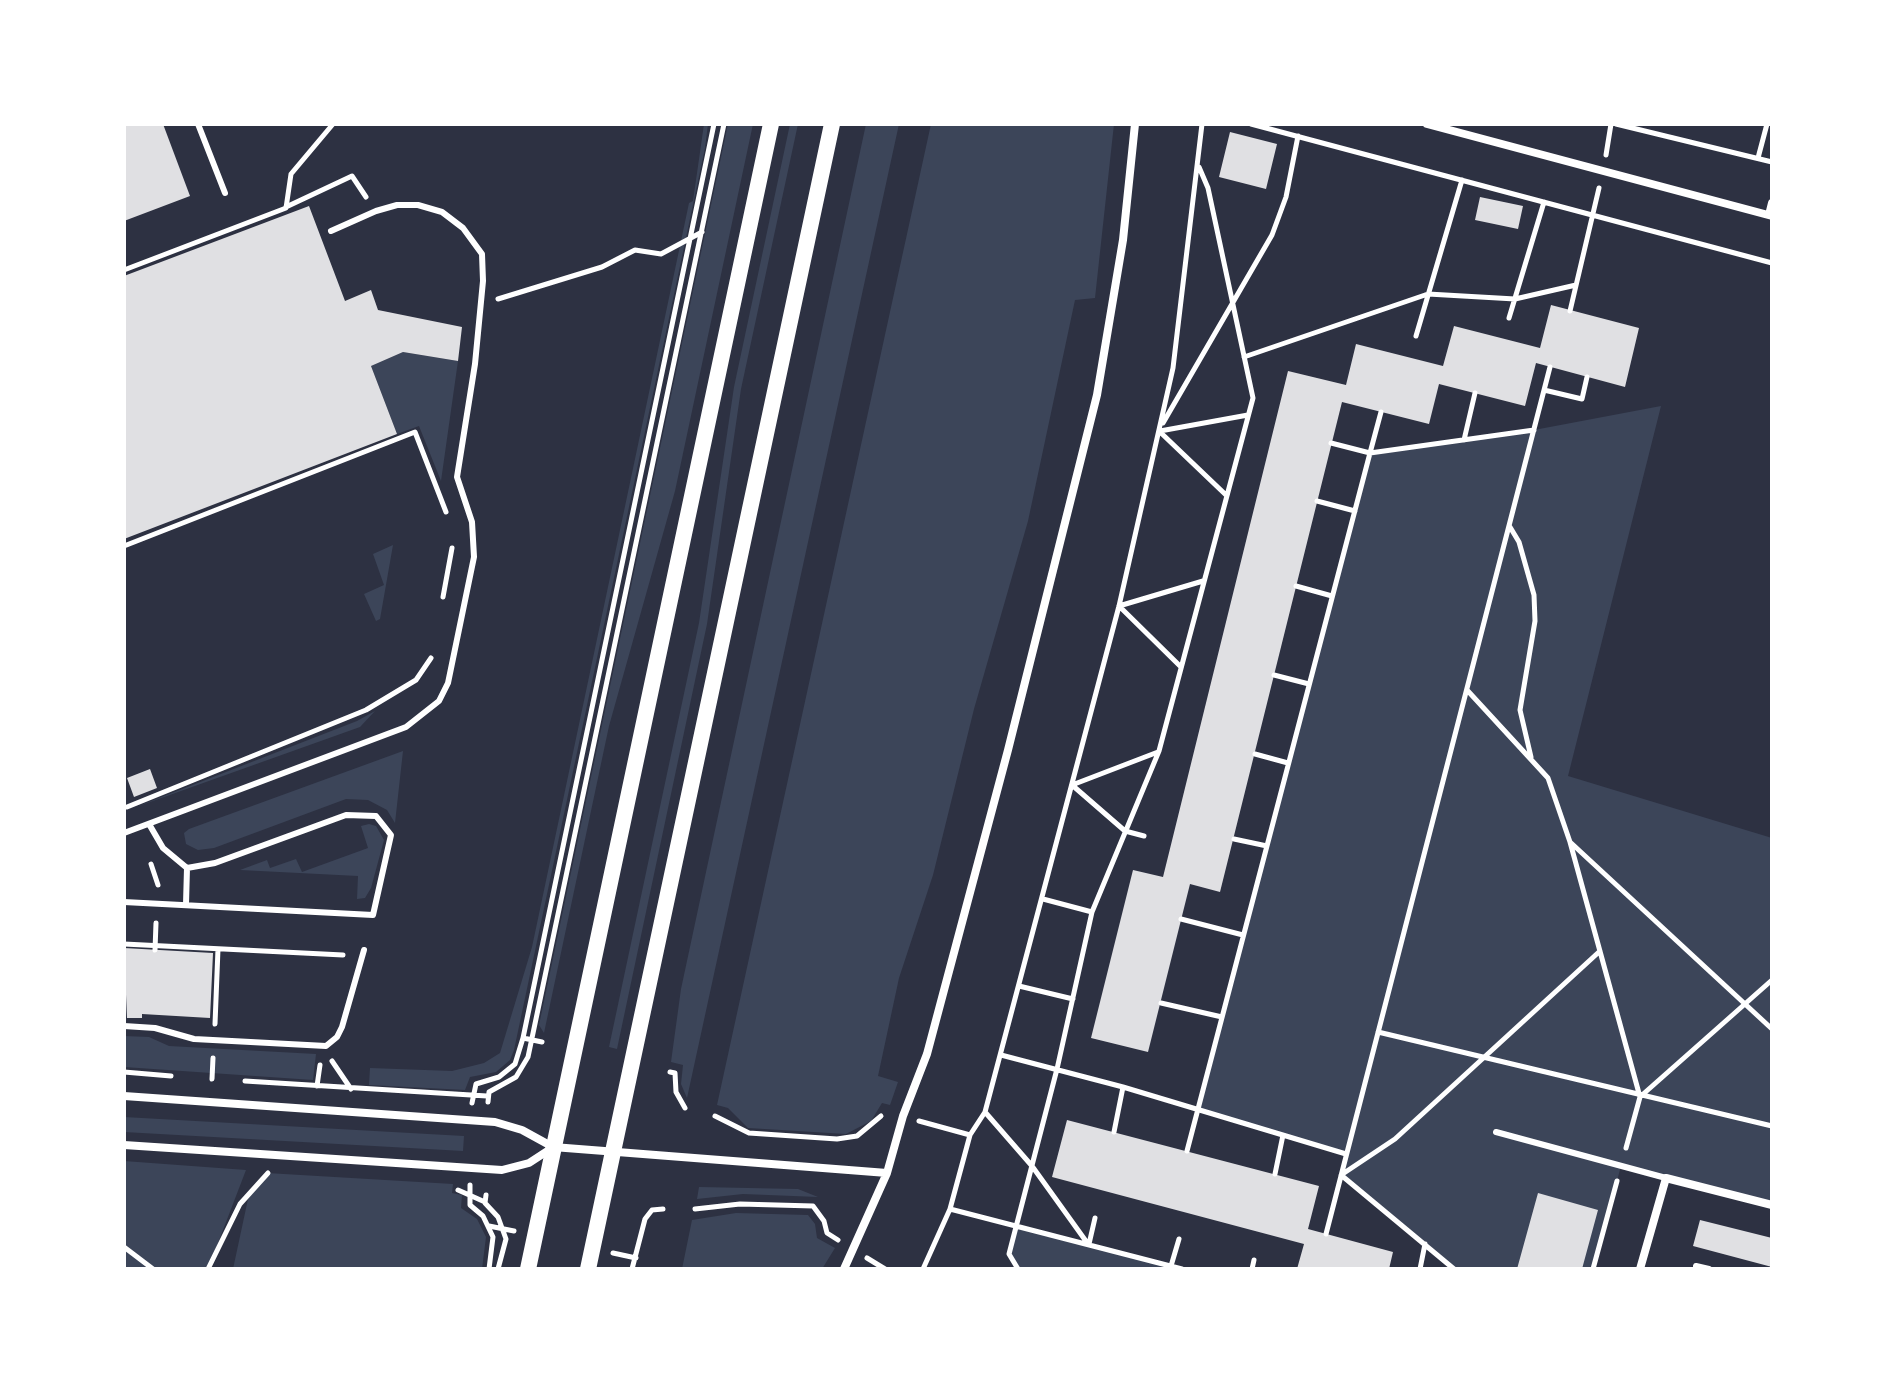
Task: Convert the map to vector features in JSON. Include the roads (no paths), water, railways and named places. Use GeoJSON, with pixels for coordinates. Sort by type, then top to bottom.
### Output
{"type":"FeatureCollection","features":[{"type":"Feature","properties":{"kind":"main road"},"geometry":{"type":"LineString","coordinates":[[528,1269],[771,124]]}},
{"type":"Feature","properties":{"kind":"main road"},"geometry":{"type":"LineString","coordinates":[[588,1269],[832,124]]}},
{"type":"Feature","properties":{"kind":"street"},"geometry":{"type":"LineString","coordinates":[[844,1269],[887,1173],[903,1116],[931,1041],[1097,395],[1123,240],[1135,124]]}},
{"type":"Feature","properties":{"kind":"street"},"geometry":{"type":"LineString","coordinates":[[1427,124],[1770,215],[1772,203]]}},
{"type":"Feature","properties":{"kind":"street"},"geometry":{"type":"LineString","coordinates":[[124,1096],[495,1122],[522,1130],[553,1147],[887,1173]]}},
{"type":"Feature","properties":{"kind":"street"},"geometry":{"type":"LineString","coordinates":[[124,1145],[502,1170],[529,1163],[553,1147]]}},
{"type":"Feature","properties":{"kind":"street"},"geometry":{"type":"LineString","coordinates":[[1640,1269],[1666,1178],[1772,1205]]}},
{"type":"Feature","properties":{"kind":"lane"},"geometry":{"type":"LineString","coordinates":[[198,124],[225,193]]}},
{"type":"Feature","properties":{"kind":"lane"},"geometry":{"type":"LineString","coordinates":[[124,833],[406,727],[439,701],[453,665],[474,557],[472,522],[457,477],[481,305],[482,254],[463,228],[442,212],[418,205],[397,205],[376,211],[331,231]]}},
{"type":"Feature","properties":{"kind":"lane"},"geometry":{"type":"LineString","coordinates":[[124,902],[373,915],[391,835],[376,816],[346,815],[215,863],[187,868],[163,848],[149,824]]}},
{"type":"Feature","properties":{"kind":"lane"},"geometry":{"type":"LineString","coordinates":[[186,904],[187,868]]}},
{"type":"Feature","properties":{"kind":"lane"},"geometry":{"type":"LineString","coordinates":[[124,1026],[155,1028],[178,1037],[214,1041],[322,1047],[337,1037],[342,1027],[364,950]]}},
{"type":"Feature","properties":{"kind":"lane"},"geometry":{"type":"LineString","coordinates":[[1496,1132],[1666,1178]]}},
{"type":"Feature","properties":{"kind":"lane"},"geometry":{"type":"LineString","coordinates":[[1696,1266],[1709,1269]]}}]}
